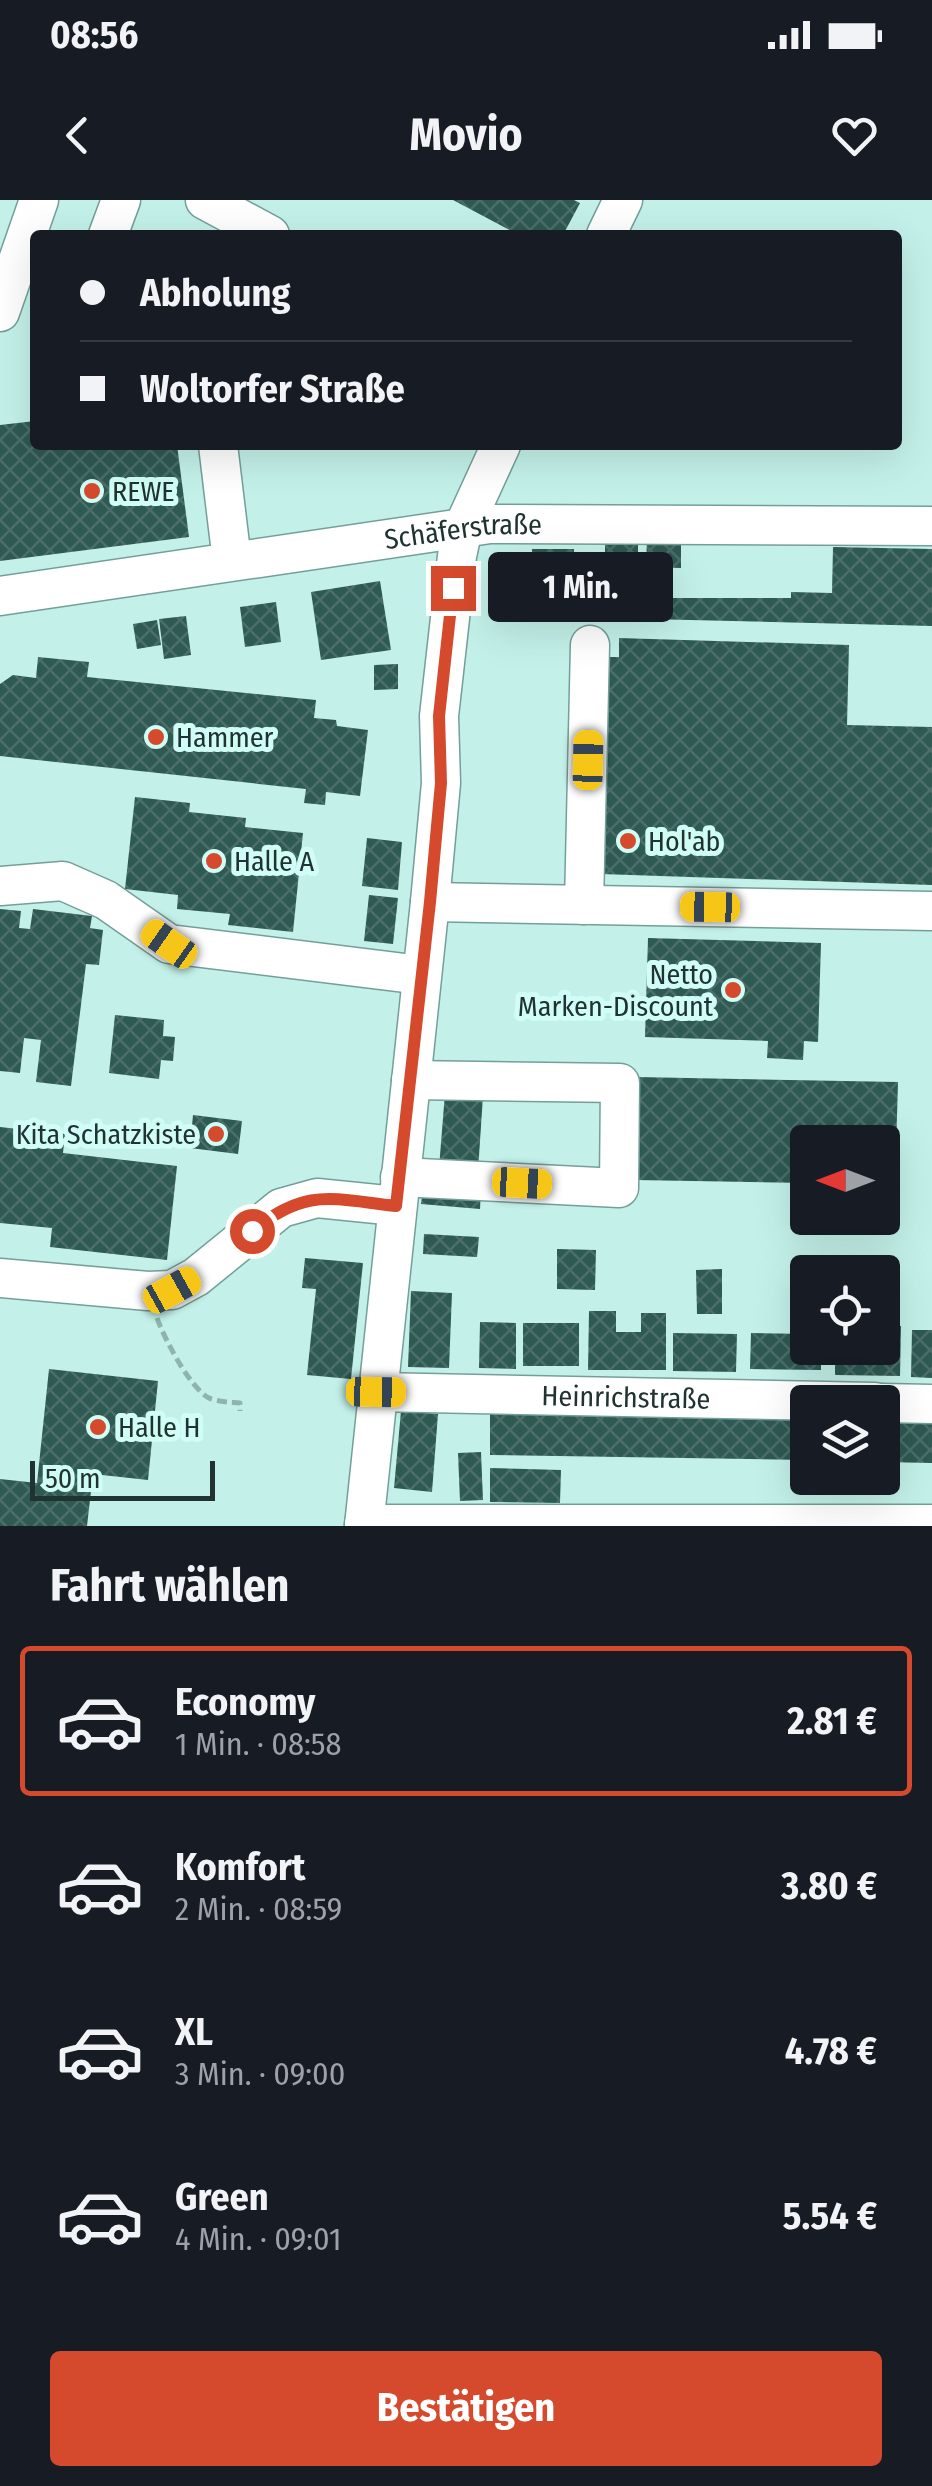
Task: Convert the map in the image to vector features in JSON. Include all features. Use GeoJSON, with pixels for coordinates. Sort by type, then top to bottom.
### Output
{"type":"FeatureCollection","features":[{"type":"Feature","properties":{"kind":"street"},"geometry":{"type":"LineString","coordinates":[[0,312],[40,200]]}},
{"type":"Feature","properties":{"kind":"street"},"geometry":{"type":"LineString","coordinates":[[110,230],[121,200]]}},
{"type":"Feature","properties":{"kind":"street"},"geometry":{"type":"LineString","coordinates":[[205,200],[261,230]]}},
{"type":"Feature","properties":{"kind":"street"},"geometry":{"type":"LineString","coordinates":[[609,230],[624,200]]}},
{"type":"Feature","properties":{"kind":"street"},"geometry":{"type":"LineString","coordinates":[[219,450],[232,562]]}},
{"type":"Feature","properties":{"kind":"street"},"geometry":{"type":"LineString","coordinates":[[500,450],[463,528],[457,556],[439,716],[441,783],[430,902],[364,1525],[932,1524]]}},
{"type":"Feature","properties":{"kind":"street","name":"Schäferstraße"},"geometry":{"type":"LineString","coordinates":[[0,596],[463,528],[553,522],[932,526]]}},
{"type":"Feature","properties":{"kind":"street"},"geometry":{"type":"LineString","coordinates":[[584,905],[590,644]]}},
{"type":"Feature","properties":{"kind":"street"},"geometry":{"type":"LineString","coordinates":[[0,886],[63,881],[106,900],[169,944],[421,975]]}},
{"type":"Feature","properties":{"kind":"street"},"geometry":{"type":"LineString","coordinates":[[430,902],[932,911]]}},
{"type":"Feature","properties":{"kind":"street"},"geometry":{"type":"LineString","coordinates":[[0,1278],[148,1292],[172,1290],[196,1277],[281,1208],[317,1198],[398,1191],[619,1188],[620,1083],[411,1080]]}},
{"type":"Feature","properties":{"kind":"street","name":"Heinrichstraße"},"geometry":{"type":"LineString","coordinates":[[376,1392],[790,1400]]}},
{"type":"Feature","properties":{"kind":"street"},"geometry":{"type":"LineString","coordinates":[[900,1403],[932,1404]]}},
{"type":"Feature","properties":{"kind":"path"},"geometry":{"type":"LineString","coordinates":[[148,1292],[163,1335],[198,1389],[211,1399],[240,1403],[240,1412]]}},
{"type":"Feature","properties":{"kind":"building"},"geometry":{"type":"Polygon","coordinates":[[[453,200],[580,203],[566,230],[510,230],[453,200]]]}},
{"type":"Feature","properties":{"kind":"building","name":"REWE"},"geometry":{"type":"Polygon","coordinates":[[[30,422],[30,450],[178,450],[189,537],[0,561],[0,425],[30,422]]]}},
{"type":"Feature","properties":{"kind":"building"},"geometry":{"type":"Polygon","coordinates":[[[605,535],[638,535],[638,567],[605,567],[605,535]]]}},
{"type":"Feature","properties":{"kind":"building"},"geometry":{"type":"Polygon","coordinates":[[[647,537],[681,538],[681,568],[646,567],[647,537]]]}},
{"type":"Feature","properties":{"kind":"building"},"geometry":{"type":"Polygon","coordinates":[[[833,547],[932,549],[932,626],[648,619],[648,598],[791,598],[791,592],[832,593],[833,547]]]}},
{"type":"Feature","properties":{"kind":"building"},"geometry":{"type":"Polygon","coordinates":[[[532,549],[574,549],[574,595],[613,596],[613,618],[531,617],[532,549]]]}},
{"type":"Feature","properties":{"kind":"building"},"geometry":{"type":"Polygon","coordinates":[[[380,581],[391,650],[321,660],[311,592],[380,581]]]}},
{"type":"Feature","properties":{"kind":"building"},"geometry":{"type":"Polygon","coordinates":[[[276,602],[281,642],[245,647],[240,607],[276,602]]]}},
{"type":"Feature","properties":{"kind":"building"},"geometry":{"type":"Polygon","coordinates":[[[186,616],[191,655],[164,659],[159,619],[186,616]]]}},
{"type":"Feature","properties":{"kind":"building"},"geometry":{"type":"Polygon","coordinates":[[[157,620],[161,645],[137,649],[133,624],[157,620]]]}},
{"type":"Feature","properties":{"kind":"building"},"geometry":{"type":"Polygon","coordinates":[[[619,638],[849,645],[847,725],[932,727],[932,885],[601,874],[608,657],[619,657],[619,638]]]}},
{"type":"Feature","properties":{"kind":"building","name":"Hammer"},"geometry":{"type":"Polygon","coordinates":[[[38,657],[89,662],[87,677],[316,700],[314,718],[368,730],[360,796],[326,792],[325,805],[304,803],[306,789],[0,756],[0,684],[13,675],[36,678],[38,657]]]}},
{"type":"Feature","properties":{"kind":"building"},"geometry":{"type":"Polygon","coordinates":[[[398,664],[398,689],[374,690],[374,665],[398,664]]]}},
{"type":"Feature","properties":{"kind":"building","name":"Halle A"},"geometry":{"type":"Polygon","coordinates":[[[135,797],[190,803],[189,812],[246,818],[245,827],[303,833],[293,932],[228,925],[230,914],[177,909],[178,895],[125,889],[135,797]]]}},
{"type":"Feature","properties":{"kind":"building"},"geometry":{"type":"Polygon","coordinates":[[[367,838],[402,842],[398,890],[362,886],[367,838]]]}},
{"type":"Feature","properties":{"kind":"building"},"geometry":{"type":"Polygon","coordinates":[[[369,895],[398,898],[393,944],[364,941],[369,895]]]}},
{"type":"Feature","properties":{"kind":"building"},"geometry":{"type":"Polygon","coordinates":[[[0,909],[21,911],[19,928],[30,929],[33,909],[92,916],[90,928],[103,930],[99,965],[86,964],[71,1086],[36,1082],[41,1040],[24,1038],[20,1073],[0,1071],[0,909]]]}},
{"type":"Feature","properties":{"kind":"building","name":"Netto Marken-Discount"},"geometry":{"type":"Polygon","coordinates":[[[648,938],[821,943],[818,1042],[804,1041],[803,1060],[767,1058],[768,1041],[645,1037],[648,938]]]}},
{"type":"Feature","properties":{"kind":"building"},"geometry":{"type":"Polygon","coordinates":[[[115,1015],[164,1020],[163,1036],[175,1037],[173,1061],[161,1060],[159,1079],[109,1073],[115,1015]]]}},
{"type":"Feature","properties":{"kind":"building"},"geometry":{"type":"Polygon","coordinates":[[[637,1077],[898,1082],[897,1125],[790,1125],[790,1183],[635,1180],[637,1077]]]}},
{"type":"Feature","properties":{"kind":"building"},"geometry":{"type":"Polygon","coordinates":[[[445,1093],[483,1096],[478,1171],[439,1168],[445,1093]]]}},
{"type":"Feature","properties":{"kind":"building","name":"Kita Schatzkiste"},"geometry":{"type":"Polygon","coordinates":[[[193,1115],[242,1121],[238,1154],[190,1148],[193,1115]]]}},
{"type":"Feature","properties":{"kind":"building"},"geometry":{"type":"Polygon","coordinates":[[[0,1127],[65,1134],[63,1153],[177,1166],[167,1260],[50,1247],[52,1228],[0,1223],[0,1127]]]}},
{"type":"Feature","properties":{"kind":"building"},"geometry":{"type":"Polygon","coordinates":[[[423,1186],[481,1190],[480,1209],[421,1204],[423,1186]]]}},
{"type":"Feature","properties":{"kind":"building"},"geometry":{"type":"Polygon","coordinates":[[[424,1234],[479,1237],[477,1257],[423,1254],[424,1234]]]}},
{"type":"Feature","properties":{"kind":"building"},"geometry":{"type":"Polygon","coordinates":[[[557,1249],[596,1250],[595,1290],[557,1289],[557,1249]]]}},
{"type":"Feature","properties":{"kind":"building"},"geometry":{"type":"Polygon","coordinates":[[[305,1258],[363,1263],[351,1379],[307,1375],[316,1289],[302,1288],[305,1258]]]}},
{"type":"Feature","properties":{"kind":"building"},"geometry":{"type":"Polygon","coordinates":[[[722,1269],[722,1314],[697,1314],[696,1270],[722,1269]]]}},
{"type":"Feature","properties":{"kind":"building"},"geometry":{"type":"Polygon","coordinates":[[[411,1291],[452,1293],[449,1368],[408,1367],[411,1291]]]}},
{"type":"Feature","properties":{"kind":"building"},"geometry":{"type":"Polygon","coordinates":[[[589,1311],[616,1311],[616,1332],[641,1332],[641,1313],[666,1313],[666,1370],[588,1370],[589,1311]]]}},
{"type":"Feature","properties":{"kind":"building"},"geometry":{"type":"Polygon","coordinates":[[[480,1322],[516,1323],[516,1369],[479,1368],[480,1322]]]}},
{"type":"Feature","properties":{"kind":"building"},"geometry":{"type":"Polygon","coordinates":[[[523,1323],[579,1323],[579,1366],[523,1366],[523,1323]]]}},
{"type":"Feature","properties":{"kind":"building"},"geometry":{"type":"Polygon","coordinates":[[[901,1326],[900,1376],[835,1375],[835,1365],[900,1365],[901,1326]]]}},
{"type":"Feature","properties":{"kind":"building"},"geometry":{"type":"Polygon","coordinates":[[[912,1330],[932,1330],[932,1378],[911,1377],[912,1330]]]}},
{"type":"Feature","properties":{"kind":"building"},"geometry":{"type":"Polygon","coordinates":[[[673,1333],[737,1334],[736,1372],[673,1371],[673,1333]]]}},
{"type":"Feature","properties":{"kind":"building"},"geometry":{"type":"Polygon","coordinates":[[[751,1333],[790,1334],[790,1365],[821,1365],[821,1370],[750,1369],[751,1333]]]}},
{"type":"Feature","properties":{"kind":"building","name":"Halle H"},"geometry":{"type":"Polygon","coordinates":[[[49,1369],[158,1381],[148,1480],[93,1474],[87,1526],[0,1526],[0,1479],[37,1483],[49,1369]]]}},
{"type":"Feature","properties":{"kind":"building"},"geometry":{"type":"Polygon","coordinates":[[[401,1411],[438,1414],[432,1492],[394,1488],[401,1411]]]}},
{"type":"Feature","properties":{"kind":"building"},"geometry":{"type":"Polygon","coordinates":[[[490,1412],[790,1418],[790,1460],[490,1455],[490,1412]]]}},
{"type":"Feature","properties":{"kind":"building"},"geometry":{"type":"Polygon","coordinates":[[[900,1419],[932,1420],[932,1463],[900,1462],[900,1419]]]}},
{"type":"Feature","properties":{"kind":"building"},"geometry":{"type":"Polygon","coordinates":[[[481,1452],[483,1500],[460,1501],[458,1453],[481,1452]]]}},
{"type":"Feature","properties":{"kind":"building"},"geometry":{"type":"Polygon","coordinates":[[[490,1468],[561,1470],[560,1503],[490,1502],[490,1468]]]}},
{"type":"Feature","properties":{"kind":"place","name":"REWE"},"geometry":{"type":"Point","coordinates":[92,491]}},
{"type":"Feature","properties":{"kind":"place","name":"Hammer"},"geometry":{"type":"Point","coordinates":[156,737]}},
{"type":"Feature","properties":{"kind":"place","name":"Hol'ab"},"geometry":{"type":"Point","coordinates":[628,841]}},
{"type":"Feature","properties":{"kind":"place","name":"Halle A"},"geometry":{"type":"Point","coordinates":[214,861]}},
{"type":"Feature","properties":{"kind":"place","name":"Netto Marken-Discount"},"geometry":{"type":"Point","coordinates":[733,990]}},
{"type":"Feature","properties":{"kind":"place","name":"Kita Schatzkiste"},"geometry":{"type":"Point","coordinates":[216,1134]}},
{"type":"Feature","properties":{"kind":"place","name":"Halle H"},"geometry":{"type":"Point","coordinates":[98,1427]}},
{"type":"Feature","properties":{"kind":"route"},"geometry":{"type":"LineString","coordinates":[[252,1231],[281,1208],[317,1198],[396,1206],[441,783],[439,716],[453,588]]}}]}
